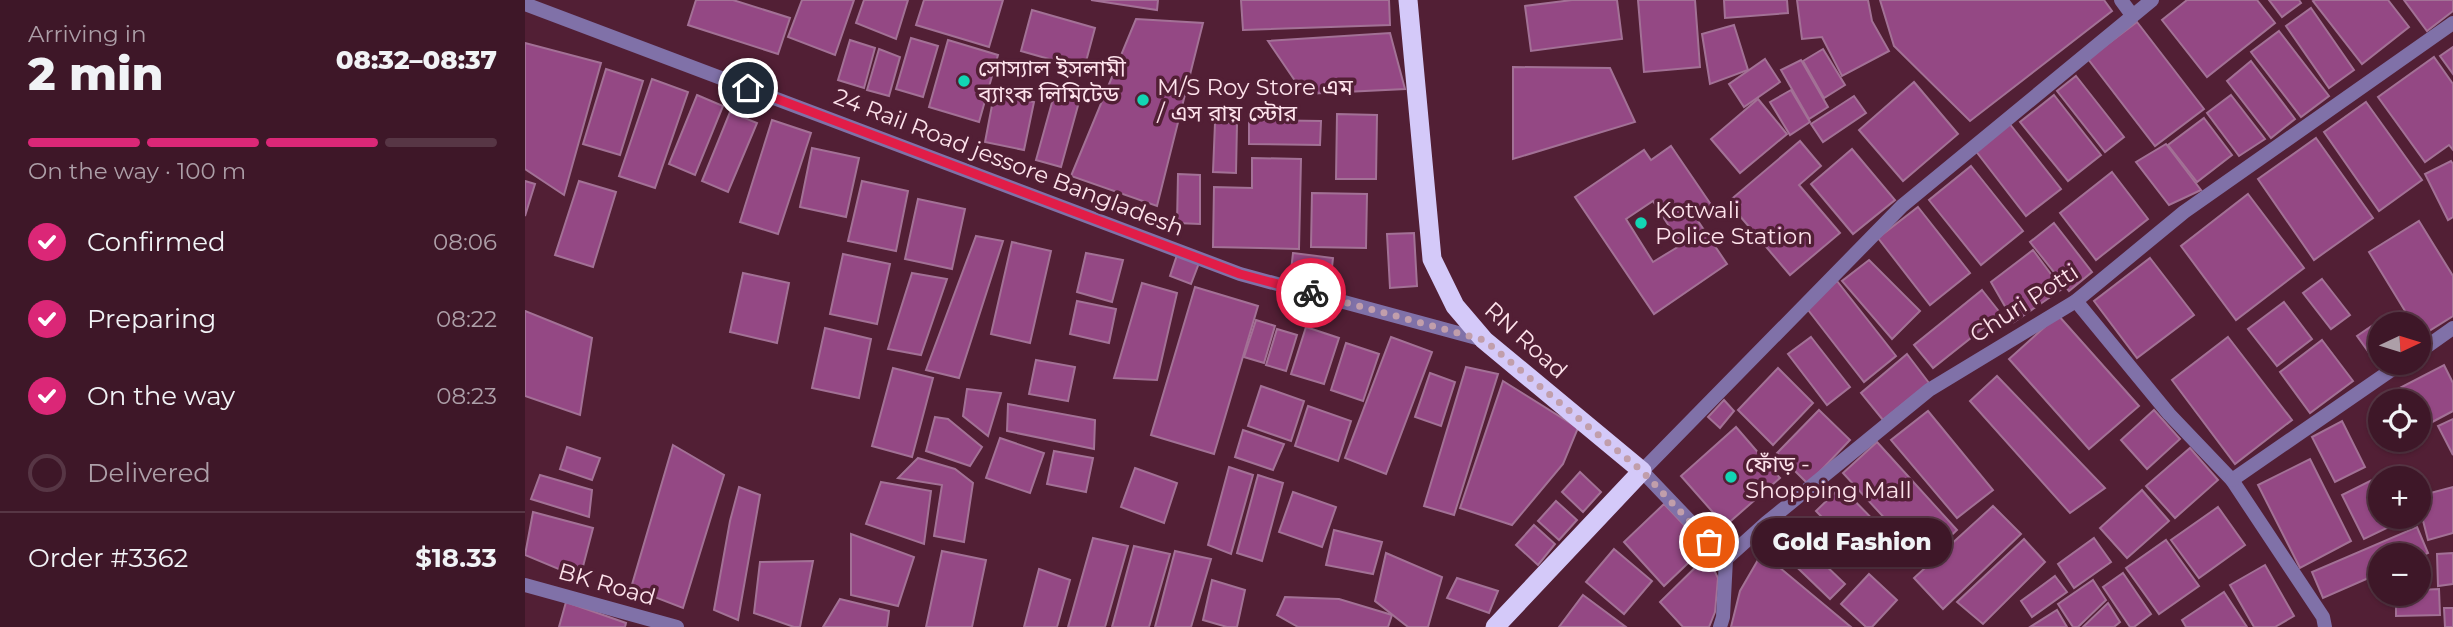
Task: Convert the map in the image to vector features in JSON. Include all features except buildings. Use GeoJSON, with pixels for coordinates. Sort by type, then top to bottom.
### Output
{"type":"FeatureCollection","features":[{"type":"Feature","properties":{"kind":"highway","name":"RN Road"},"geometry":{"type":"LineString","coordinates":[[1408,0],[1431,259],[1455,306],[1484,340],[1642,471]]}},
{"type":"Feature","properties":{"kind":"highway"},"geometry":{"type":"LineString","coordinates":[[1495,627],[1642,471]]}},
{"type":"Feature","properties":{"kind":"street"},"geometry":{"type":"LineString","coordinates":[[2121,0],[2132,15]]}},
{"type":"Feature","properties":{"kind":"street"},"geometry":{"type":"LineString","coordinates":[[1720,627],[1723,617],[1725,559],[1642,471],[1902,206],[2152,0]]}},
{"type":"Feature","properties":{"kind":"street","name":"24 Rail Road jessore Bangladesh"},"geometry":{"type":"LineString","coordinates":[[525,4],[543,5],[1240,274],[1484,340]]}},
{"type":"Feature","properties":{"kind":"street","name":"Churi Potti"},"geometry":{"type":"LineString","coordinates":[[1725,559],[1929,390],[2076,301],[2184,212],[2453,23]]}},
{"type":"Feature","properties":{"kind":"street"},"geometry":{"type":"LineString","coordinates":[[2076,301],[2169,414],[2232,481],[2323,617],[2325,627]]}},
{"type":"Feature","properties":{"kind":"street"},"geometry":{"type":"LineString","coordinates":[[2431,344],[2453,328]]}},
{"type":"Feature","properties":{"kind":"street"},"geometry":{"type":"LineString","coordinates":[[2232,481],[2384,375]]}},
{"type":"Feature","properties":{"kind":"street","name":"BK Road"},"geometry":{"type":"LineString","coordinates":[[525,585],[677,627]]}},
{"type":"Feature","properties":{"kind":"way so far"},"geometry":{"type":"LineString","coordinates":[[1311,293],[1484,340],[1642,471],[1709,542]]}},
{"type":"Feature","properties":{"kind":"place","name":"সোস্যাল ইসলামী ব্যাংক লিমিটেড"},"geometry":{"type":"Point","coordinates":[964,81]}},
{"type":"Feature","properties":{"kind":"place","name":"M/S Roy Store এম / এস রায় স্টোর"},"geometry":{"type":"Point","coordinates":[1143,100]}},
{"type":"Feature","properties":{"kind":"place","name":"Kotwali Police Station"},"geometry":{"type":"Point","coordinates":[1641,223]}},
{"type":"Feature","properties":{"kind":"place","name":"ফোঁড় - Shopping Mall"},"geometry":{"type":"Point","coordinates":[1731,477]}},
{"type":"Feature","properties":{"kind":"place","name":"Gold Fashion"},"geometry":{"type":"Point","coordinates":[1709,542]}},
{"type":"Feature","properties":{"kind":"route"},"geometry":{"type":"LineString","coordinates":[[748,88],[1240,274],[1311,293]]}}]}
